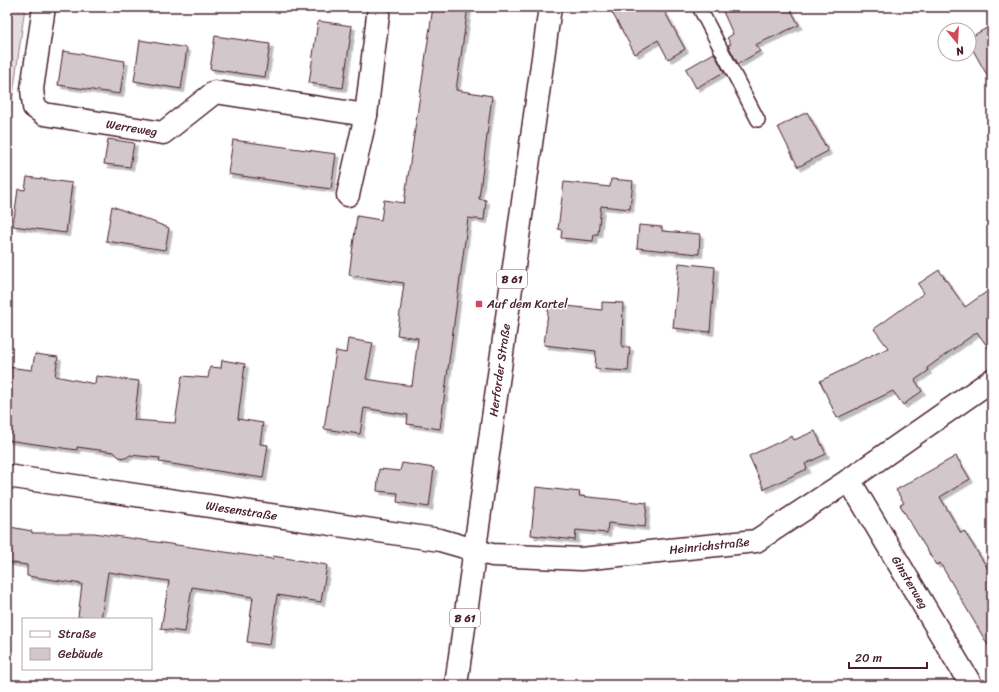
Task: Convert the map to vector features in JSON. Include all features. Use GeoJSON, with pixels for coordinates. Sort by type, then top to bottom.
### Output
{"type":"FeatureCollection","features":[{"type":"Feature","properties":{"kind":"street","name":"Werreweg"},"geometry":{"type":"LineString","coordinates":[[44,7],[32,89],[34,107],[44,114],[163,133],[215,92],[366,115]]}},
{"type":"Feature","properties":{"kind":"street"},"geometry":{"type":"LineString","coordinates":[[348,195],[366,115],[379,7]]}},
{"type":"Feature","properties":{"kind":"street","name":"Herforder Straße"},"geometry":{"type":"LineString","coordinates":[[456,685],[550,7]]}},
{"type":"Feature","properties":{"kind":"street","name":"Heinrichstraße"},"geometry":{"type":"LineString","coordinates":[[474,551],[492,555],[582,559],[756,541],[849,480],[992,380]]}},
{"type":"Feature","properties":{"kind":"street","name":"Wiesenstraße"},"geometry":{"type":"LineString","coordinates":[[7,476],[440,540],[474,551]]}},
{"type":"Feature","properties":{"kind":"street","name":"Ginsterweg"},"geometry":{"type":"LineString","coordinates":[[849,480],[972,685]]}},
{"type":"Feature","properties":{"kind":"lane"},"geometry":{"type":"LineString","coordinates":[[698,7],[758,120]]}},
{"type":"Feature","properties":{"kind":"shaded area"},"geometry":{"type":"Polygon","coordinates":[[[7,7],[25,7],[7,138],[7,7]]]}},
{"type":"Feature","properties":{"kind":"building"},"geometry":{"type":"Polygon","coordinates":[[[433,7],[468,7],[456,90],[492,96],[479,199],[486,200],[484,220],[468,218],[440,429],[407,424],[408,415],[364,408],[360,434],[324,429],[336,351],[346,353],[348,339],[373,343],[366,379],[412,386],[418,338],[397,335],[404,283],[349,275],[357,216],[381,220],[384,200],[404,203],[433,7]]]}},
{"type":"Feature","properties":{"kind":"building"},"geometry":{"type":"Polygon","coordinates":[[[609,7],[662,7],[685,49],[668,59],[658,40],[635,54],[609,7]]]}},
{"type":"Feature","properties":{"kind":"building"},"geometry":{"type":"Polygon","coordinates":[[[721,7],[789,7],[799,25],[755,45],[760,51],[738,64],[728,45],[731,44],[727,38],[733,34],[721,7]]]}},
{"type":"Feature","properties":{"kind":"building"},"geometry":{"type":"Polygon","coordinates":[[[318,21],[352,26],[343,88],[309,83],[318,21]]]}},
{"type":"Feature","properties":{"kind":"building"},"geometry":{"type":"Polygon","coordinates":[[[992,25],[992,84],[977,57],[977,33],[992,25]]]}},
{"type":"Feature","properties":{"kind":"building"},"geometry":{"type":"Polygon","coordinates":[[[215,36],[270,44],[265,77],[210,69],[215,36]]]}},
{"type":"Feature","properties":{"kind":"building"},"geometry":{"type":"Polygon","coordinates":[[[140,40],[187,48],[181,89],[134,81],[140,40]]]}},
{"type":"Feature","properties":{"kind":"building"},"geometry":{"type":"Polygon","coordinates":[[[63,51],[125,61],[120,94],[58,85],[63,51]]]}},
{"type":"Feature","properties":{"kind":"building"},"geometry":{"type":"Polygon","coordinates":[[[714,53],[724,72],[696,88],[686,69],[714,53]]]}},
{"type":"Feature","properties":{"kind":"building"},"geometry":{"type":"Polygon","coordinates":[[[807,112],[828,151],[798,167],[778,127],[807,112]]]}},
{"type":"Feature","properties":{"kind":"building"},"geometry":{"type":"Polygon","coordinates":[[[108,139],[134,143],[130,167],[104,164],[108,139]]]}},
{"type":"Feature","properties":{"kind":"building"},"geometry":{"type":"Polygon","coordinates":[[[233,140],[336,154],[331,189],[228,174],[233,140]]]}},
{"type":"Feature","properties":{"kind":"building"},"geometry":{"type":"Polygon","coordinates":[[[27,177],[72,183],[66,233],[13,226],[18,189],[25,190],[27,177]]]}},
{"type":"Feature","properties":{"kind":"building"},"geometry":{"type":"Polygon","coordinates":[[[611,179],[633,181],[630,209],[601,206],[598,234],[594,234],[593,241],[561,238],[562,230],[558,229],[564,182],[610,187],[611,179]]]}},
{"type":"Feature","properties":{"kind":"building"},"geometry":{"type":"Polygon","coordinates":[[[112,206],[169,228],[165,250],[106,241],[112,206]]]}},
{"type":"Feature","properties":{"kind":"building"},"geometry":{"type":"Polygon","coordinates":[[[639,225],[662,227],[662,231],[700,234],[699,254],[637,248],[639,225]]]}},
{"type":"Feature","properties":{"kind":"building"},"geometry":{"type":"Polygon","coordinates":[[[679,263],[715,267],[710,332],[673,328],[679,263]]]}},
{"type":"Feature","properties":{"kind":"building"},"geometry":{"type":"Polygon","coordinates":[[[939,270],[965,307],[992,288],[992,353],[977,332],[927,368],[928,371],[915,380],[922,391],[903,405],[893,391],[837,418],[820,381],[888,348],[874,329],[924,293],[918,284],[939,270]]]}},
{"type":"Feature","properties":{"kind":"building"},"geometry":{"type":"Polygon","coordinates":[[[602,302],[623,303],[622,347],[630,347],[628,371],[595,369],[596,351],[544,345],[549,304],[602,310],[602,302]]]}},
{"type":"Feature","properties":{"kind":"building"},"geometry":{"type":"Polygon","coordinates":[[[35,354],[58,357],[55,376],[95,384],[96,376],[139,381],[134,420],[175,423],[182,376],[208,378],[210,367],[221,368],[222,360],[245,364],[238,419],[263,423],[260,444],[268,445],[263,478],[159,462],[160,458],[130,455],[126,458],[119,457],[114,452],[77,447],[77,450],[7,440],[7,367],[32,370],[35,354]]]}},
{"type":"Feature","properties":{"kind":"building"},"geometry":{"type":"Polygon","coordinates":[[[815,431],[826,454],[805,464],[807,469],[764,489],[749,456],[792,436],[794,440],[815,431]]]}},
{"type":"Feature","properties":{"kind":"building"},"geometry":{"type":"Polygon","coordinates":[[[956,456],[970,479],[940,497],[961,533],[964,531],[992,575],[992,652],[940,563],[936,565],[900,505],[904,503],[896,490],[956,456]]]}},
{"type":"Feature","properties":{"kind":"building"},"geometry":{"type":"Polygon","coordinates":[[[402,463],[434,468],[429,507],[397,502],[398,493],[377,491],[379,469],[400,471],[402,463]]]}},
{"type":"Feature","properties":{"kind":"building"},"geometry":{"type":"Polygon","coordinates":[[[536,487],[580,492],[579,496],[647,503],[645,527],[608,523],[607,533],[576,530],[575,540],[531,535],[536,487]]]}},
{"type":"Feature","properties":{"kind":"building"},"geometry":{"type":"Polygon","coordinates":[[[10,527],[32,531],[32,533],[94,533],[273,559],[273,556],[327,565],[321,602],[277,595],[270,645],[247,642],[253,597],[192,587],[185,632],[161,629],[169,581],[108,572],[101,618],[78,617],[82,584],[27,576],[27,565],[7,562],[7,538],[10,527]]]}},
{"type":"Feature","properties":{"kind":"place","name":"Auf dem Kartel"},"geometry":{"type":"Point","coordinates":[479,304]}}]}
